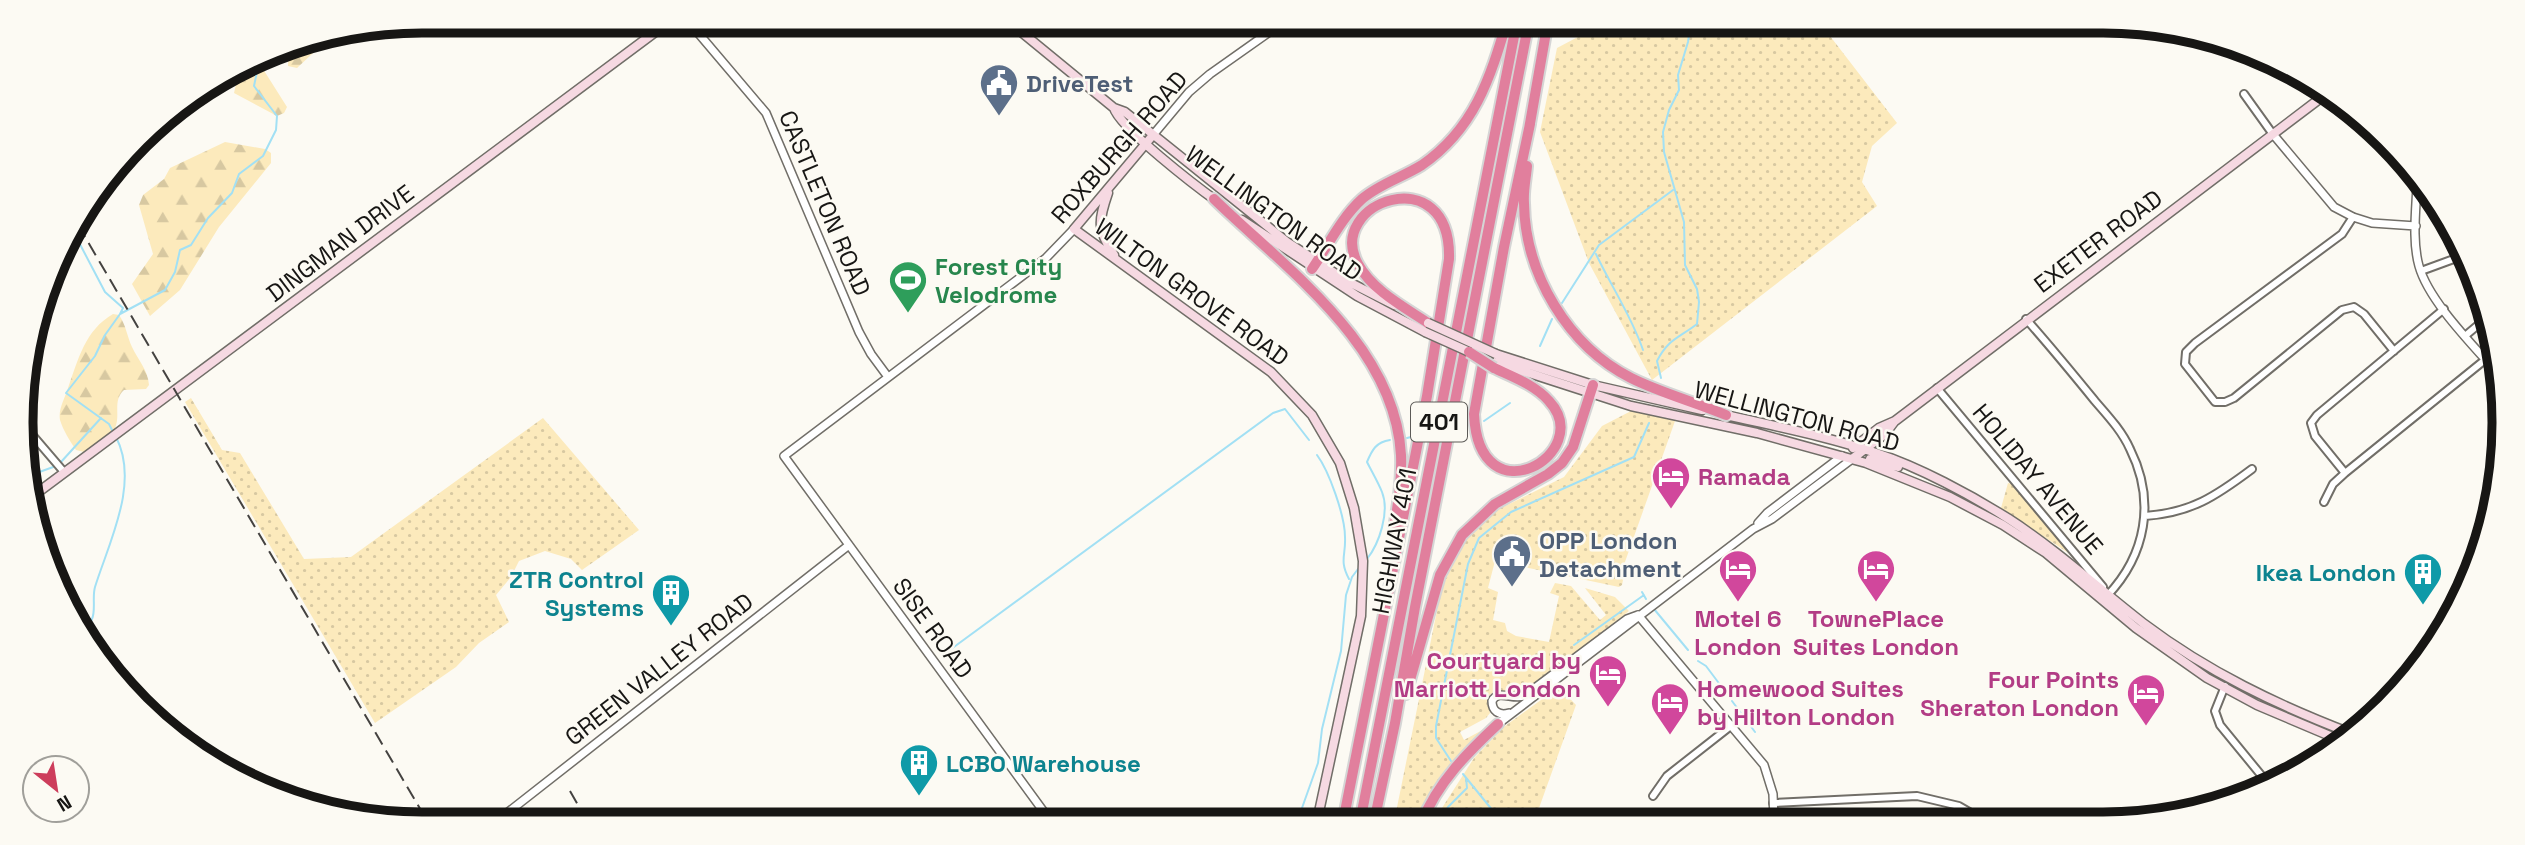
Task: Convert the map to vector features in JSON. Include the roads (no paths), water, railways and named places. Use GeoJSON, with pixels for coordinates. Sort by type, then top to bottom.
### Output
{"type":"FeatureCollection","features":[{"type":"Feature","properties":{"kind":"highway"},"geometry":{"type":"LineString","coordinates":[[1314,265],[1363,199],[1420,166],[1459,133],[1485,87],[1503,33]]}},
{"type":"Feature","properties":{"kind":"highway","name":"HIGHWAY 401"},"geometry":{"type":"LineString","coordinates":[[1362,812],[1515,33]]}},
{"type":"Feature","properties":{"kind":"highway","name":"HIGHWAY 401"},"geometry":{"type":"LineString","coordinates":[[1376,812],[1527,33]]}},
{"type":"Feature","properties":{"kind":"highway"},"geometry":{"type":"LineString","coordinates":[[1469,352],[1495,361],[1551,403],[1557,412],[1559,435],[1554,450],[1546,460],[1528,470],[1518,471],[1503,469],[1492,463],[1480,450],[1475,433],[1474,414],[1504,247],[1546,33]]}},
{"type":"Feature","properties":{"kind":"highway"},"geometry":{"type":"LineString","coordinates":[[1530,124],[1524,203],[1528,243],[1535,267],[1558,312],[1578,337],[1602,360],[1622,372],[1726,415]]}},
{"type":"Feature","properties":{"kind":"highway"},"geometry":{"type":"LineString","coordinates":[[1345,812],[1443,311],[1450,241],[1446,226],[1435,212],[1420,201],[1406,197],[1390,198],[1370,209],[1361,220],[1354,240],[1357,262],[1365,275],[1427,328]]}},
{"type":"Feature","properties":{"kind":"highway"},"geometry":{"type":"LineString","coordinates":[[1214,199],[1332,311],[1354,338],[1378,378],[1393,411],[1401,453],[1400,489],[1387,582],[1387,601]]}},
{"type":"Feature","properties":{"kind":"highway"},"geometry":{"type":"LineString","coordinates":[[1395,723],[1403,709],[1440,575],[1462,535],[1495,504],[1562,463],[1573,447],[1592,389]]}},
{"type":"Feature","properties":{"kind":"highway"},"geometry":{"type":"LineString","coordinates":[[1428,812],[1466,754],[1498,724]]}},
{"type":"Feature","properties":{"kind":"main road","name":"DINGMAN DRIVE"},"geometry":{"type":"LineString","coordinates":[[40,491],[654,33]]}},
{"type":"Feature","properties":{"kind":"main road"},"geometry":{"type":"LineString","coordinates":[[1023,33],[1314,265],[1347,281],[1469,352]]}},
{"type":"Feature","properties":{"kind":"main road","name":"EXETER ROAD"},"geometry":{"type":"LineString","coordinates":[[1865,450],[1885,434],[1895,421],[2026,319],[2319,99]]}},
{"type":"Feature","properties":{"kind":"main road","name":"WELLINGTON ROAD"},"geometry":{"type":"LineString","coordinates":[[1114,108],[1119,118],[1214,199],[1314,265]]}},
{"type":"Feature","properties":{"kind":"main road","name":"ROXBURGH ROAD"},"geometry":{"type":"LineString","coordinates":[[1074,229],[1153,135]]}},
{"type":"Feature","properties":{"kind":"main road"},"geometry":{"type":"LineString","coordinates":[[1110,187],[1100,216],[1100,229],[1118,261]]}},
{"type":"Feature","properties":{"kind":"main road","name":"WILTON GROVE ROAD"},"geometry":{"type":"LineString","coordinates":[[1074,229],[1271,372],[1312,415],[1340,463],[1354,508],[1363,561],[1361,616],[1319,812]]}},
{"type":"Feature","properties":{"kind":"main road","name":"WELLINGTON ROAD"},"geometry":{"type":"LineString","coordinates":[[1427,328],[1495,361],[1592,389],[1726,415],[1854,454],[1947,496],[2003,526],[2229,680],[2342,729]]}},
{"type":"Feature","properties":{"kind":"main road","name":"WELLINGTON ROAD"},"geometry":{"type":"LineString","coordinates":[[1592,389],[1632,406],[1757,433],[1842,456]]}},
{"type":"Feature","properties":{"kind":"main road","name":"EXETER ROAD"},"geometry":{"type":"LineString","coordinates":[[1842,456],[1854,454],[1879,428],[1895,421]]}},
{"type":"Feature","properties":{"kind":"main road","name":"WELLINGTON ROAD"},"geometry":{"type":"LineString","coordinates":[[1854,454],[1865,450],[1924,474],[2007,518],[2055,549],[2162,647],[2224,689],[2332,736]]}},
{"type":"Feature","properties":{"kind":"main road"},"geometry":{"type":"LineString","coordinates":[[1854,454],[1924,474]]}},
{"type":"Feature","properties":{"kind":"street","name":"CASTLETON ROAD"},"geometry":{"type":"LineString","coordinates":[[698,33],[766,113],[864,343],[888,377]]}},
{"type":"Feature","properties":{"kind":"street","name":"ROXBURGH ROAD"},"geometry":{"type":"LineString","coordinates":[[1153,135],[1197,85],[1268,33]]}},
{"type":"Feature","properties":{"kind":"street"},"geometry":{"type":"LineString","coordinates":[[2244,94],[2272,134],[2334,207],[2353,217],[2390,226],[2416,226]]}},
{"type":"Feature","properties":{"kind":"street"},"geometry":{"type":"LineString","coordinates":[[2417,194],[2418,263],[2428,288],[2486,359]]}},
{"type":"Feature","properties":{"kind":"street"},"geometry":{"type":"LineString","coordinates":[[2353,217],[2342,234],[2194,343],[2186,352],[2185,364],[2216,402],[2225,402],[2234,398],[2342,310],[2354,307],[2364,314],[2394,351]]}},
{"type":"Feature","properties":{"kind":"street","name":"ROXBURGH ROAD"},"geometry":{"type":"LineString","coordinates":[[784,456],[1046,258],[1074,229]]}},
{"type":"Feature","properties":{"kind":"street"},"geometry":{"type":"LineString","coordinates":[[2421,271],[2455,258]]}},
{"type":"Feature","properties":{"kind":"street"},"geometry":{"type":"LineString","coordinates":[[2345,473],[2315,436],[2311,423],[2317,415],[2444,309]]}},
{"type":"Feature","properties":{"kind":"street"},"geometry":{"type":"LineString","coordinates":[[2026,319],[2120,432],[2130,447],[2143,488],[2145,516],[2141,539],[2131,567],[2106,598]]}},
{"type":"Feature","properties":{"kind":"street"},"geometry":{"type":"LineString","coordinates":[[2465,336],[2479,325]]}},
{"type":"Feature","properties":{"kind":"street"},"geometry":{"type":"LineString","coordinates":[[2324,502],[2333,484],[2345,473],[2486,359]]}},
{"type":"Feature","properties":{"kind":"street","name":"HOLIDAY AVENUE"},"geometry":{"type":"LineString","coordinates":[[1937,388],[2106,598]]}},
{"type":"Feature","properties":{"kind":"street"},"geometry":{"type":"LineString","coordinates":[[34,436],[64,472]]}},
{"type":"Feature","properties":{"kind":"street","name":"EXETER ROAD"},"geometry":{"type":"LineString","coordinates":[[1753,528],[1772,519],[1854,454]]}},
{"type":"Feature","properties":{"kind":"street","name":"SISE ROAD"},"geometry":{"type":"LineString","coordinates":[[784,456],[1044,812]]}},
{"type":"Feature","properties":{"kind":"street","name":"EXETER ROAD"},"geometry":{"type":"LineString","coordinates":[[1498,724],[1631,624],[1638,615],[1842,456]]}},
{"type":"Feature","properties":{"kind":"street"},"geometry":{"type":"LineString","coordinates":[[2145,516],[2166,515],[2201,503],[2252,469]]}},
{"type":"Feature","properties":{"kind":"street","name":"GREEN VALLEY ROAD"},"geometry":{"type":"LineString","coordinates":[[508,812],[849,545]]}},
{"type":"Feature","properties":{"kind":"street"},"geometry":{"type":"LineString","coordinates":[[1638,615],[1764,765],[1770,779],[1774,812]]}},
{"type":"Feature","properties":{"kind":"street","name":"EXETER ROAD"},"geometry":{"type":"LineString","coordinates":[[1514,712],[1505,715],[1494,710],[1494,697],[1499,694],[1524,696],[1627,619],[1638,615]]}},
{"type":"Feature","properties":{"kind":"street"},"geometry":{"type":"LineString","coordinates":[[2229,680],[2215,711],[2220,725],[2263,777]]}},
{"type":"Feature","properties":{"kind":"street"},"geometry":{"type":"LineString","coordinates":[[1653,796],[1667,776],[1732,725]]}},
{"type":"Feature","properties":{"kind":"street"},"geometry":{"type":"LineString","coordinates":[[1773,803],[1917,796],[1959,806],[1969,812]]}},
{"type":"Feature","properties":{"kind":"waterway"},"geometry":{"type":"LineString","coordinates":[[1661,378],[1657,361],[1670,343],[1697,324],[1699,302],[1697,289],[1685,265],[1684,222],[1664,152],[1663,132],[1669,110],[1679,90],[1678,75],[1689,33]]}},
{"type":"Feature","properties":{"kind":"waterway"},"geometry":{"type":"LineString","coordinates":[[113,432],[109,424],[66,393],[95,356],[105,335],[120,314],[165,290],[175,272],[180,250],[191,245],[208,218],[232,193],[239,174],[263,156],[276,130],[277,116],[254,86],[257,70]]}},
{"type":"Feature","properties":{"kind":"waterway"},"geometry":{"type":"LineString","coordinates":[[1562,303],[1599,245],[1673,190]]}},
{"type":"Feature","properties":{"kind":"waterway"},"geometry":{"type":"LineString","coordinates":[[78,241],[105,292],[123,308],[120,314]]}},
{"type":"Feature","properties":{"kind":"waterway"},"geometry":{"type":"LineString","coordinates":[[1596,254],[1643,350]]}},
{"type":"Feature","properties":{"kind":"waterway"},"geometry":{"type":"LineString","coordinates":[[1540,346],[1552,319]]}},
{"type":"Feature","properties":{"kind":"waterway"},"geometry":{"type":"LineString","coordinates":[[1484,421],[1510,403]]}},
{"type":"Feature","properties":{"kind":"waterway"},"geometry":{"type":"LineString","coordinates":[[943,655],[1273,413],[1285,409],[1309,440]]}},
{"type":"Feature","properties":{"kind":"waterway"},"geometry":{"type":"LineString","coordinates":[[61,462],[101,418]]}},
{"type":"Feature","properties":{"kind":"waterway"},"geometry":{"type":"LineString","coordinates":[[1451,761],[1436,738],[1436,726],[1468,564],[1479,538],[1511,512],[1634,457],[1649,423]]}},
{"type":"Feature","properties":{"kind":"waterway"},"geometry":{"type":"LineString","coordinates":[[89,623],[93,615],[95,587],[124,493],[123,455],[116,437]]}},
{"type":"Feature","properties":{"kind":"waterway"},"geometry":{"type":"LineString","coordinates":[[1407,438],[1411,437]]}},
{"type":"Feature","properties":{"kind":"waterway"},"geometry":{"type":"LineString","coordinates":[[1367,559],[1376,545],[1385,509],[1382,492],[1367,462],[1375,447],[1390,440]]}},
{"type":"Feature","properties":{"kind":"waterway"},"geometry":{"type":"LineString","coordinates":[[1317,455],[1331,482],[1339,506],[1345,537],[1344,562],[1349,579]]}},
{"type":"Feature","properties":{"kind":"waterway"},"geometry":{"type":"LineString","coordinates":[[37,473],[56,466]]}},
{"type":"Feature","properties":{"kind":"waterway"},"geometry":{"type":"LineString","coordinates":[[1301,812],[1318,763],[1322,729],[1341,651],[1346,595],[1358,569]]}},
{"type":"Feature","properties":{"kind":"waterway"},"geometry":{"type":"LineString","coordinates":[[1642,592],[1646,599]]}},
{"type":"Feature","properties":{"kind":"waterway"},"geometry":{"type":"LineString","coordinates":[[1574,645],[1644,595]]}},
{"type":"Feature","properties":{"kind":"waterway"},"geometry":{"type":"LineString","coordinates":[[1654,609],[1688,650]]}},
{"type":"Feature","properties":{"kind":"waterway"},"geometry":{"type":"LineString","coordinates":[[1698,661],[1706,666],[1721,686]]}},
{"type":"Feature","properties":{"kind":"waterway"},"geometry":{"type":"LineString","coordinates":[[1732,701],[1755,732]]}},
{"type":"Feature","properties":{"kind":"waterway"},"geometry":{"type":"LineString","coordinates":[[1463,774],[1494,812]]}},
{"type":"Feature","properties":{"kind":"waterway"},"geometry":{"type":"LineString","coordinates":[[1445,812],[1467,788],[1466,778]]}},
{"type":"Feature","properties":{"kind":"railway"},"geometry":{"type":"LineString","coordinates":[[82,233],[422,812]]}},
{"type":"Feature","properties":{"kind":"railway"},"geometry":{"type":"LineString","coordinates":[[570,791],[582,812]]}},
{"type":"Feature","properties":{"kind":"place","name":"DriveTest"},"geometry":{"type":"Point","coordinates":[999,117]}},
{"type":"Feature","properties":{"kind":"place","name":"Forest City Velodrome"},"geometry":{"type":"Point","coordinates":[908,314]}},
{"type":"Feature","properties":{"kind":"place","name":"Ramada"},"geometry":{"type":"Point","coordinates":[1671,510]}},
{"type":"Feature","properties":{"kind":"place","name":"OPP London Detachment"},"geometry":{"type":"Point","coordinates":[1512,588]}},
{"type":"Feature","properties":{"kind":"place","name":"Motel 6 London"},"geometry":{"type":"Point","coordinates":[1738,603]}},
{"type":"Feature","properties":{"kind":"place","name":"TownePlace Suites London"},"geometry":{"type":"Point","coordinates":[1876,603]}},
{"type":"Feature","properties":{"kind":"place","name":"Ikea London"},"geometry":{"type":"Point","coordinates":[2423,606]}},
{"type":"Feature","properties":{"kind":"place","name":"ZTR Control Systems"},"geometry":{"type":"Point","coordinates":[671,627]}},
{"type":"Feature","properties":{"kind":"place","name":"Courtyard by Marriott London"},"geometry":{"type":"Point","coordinates":[1608,708]}},
{"type":"Feature","properties":{"kind":"place","name":"Four Points Sheraton London"},"geometry":{"type":"Point","coordinates":[2146,727]}},
{"type":"Feature","properties":{"kind":"place","name":"Homewood Suites by Hilton London"},"geometry":{"type":"Point","coordinates":[1670,736]}},
{"type":"Feature","properties":{"kind":"place","name":"LCBO Warehouse"},"geometry":{"type":"Point","coordinates":[919,797]}}]}
